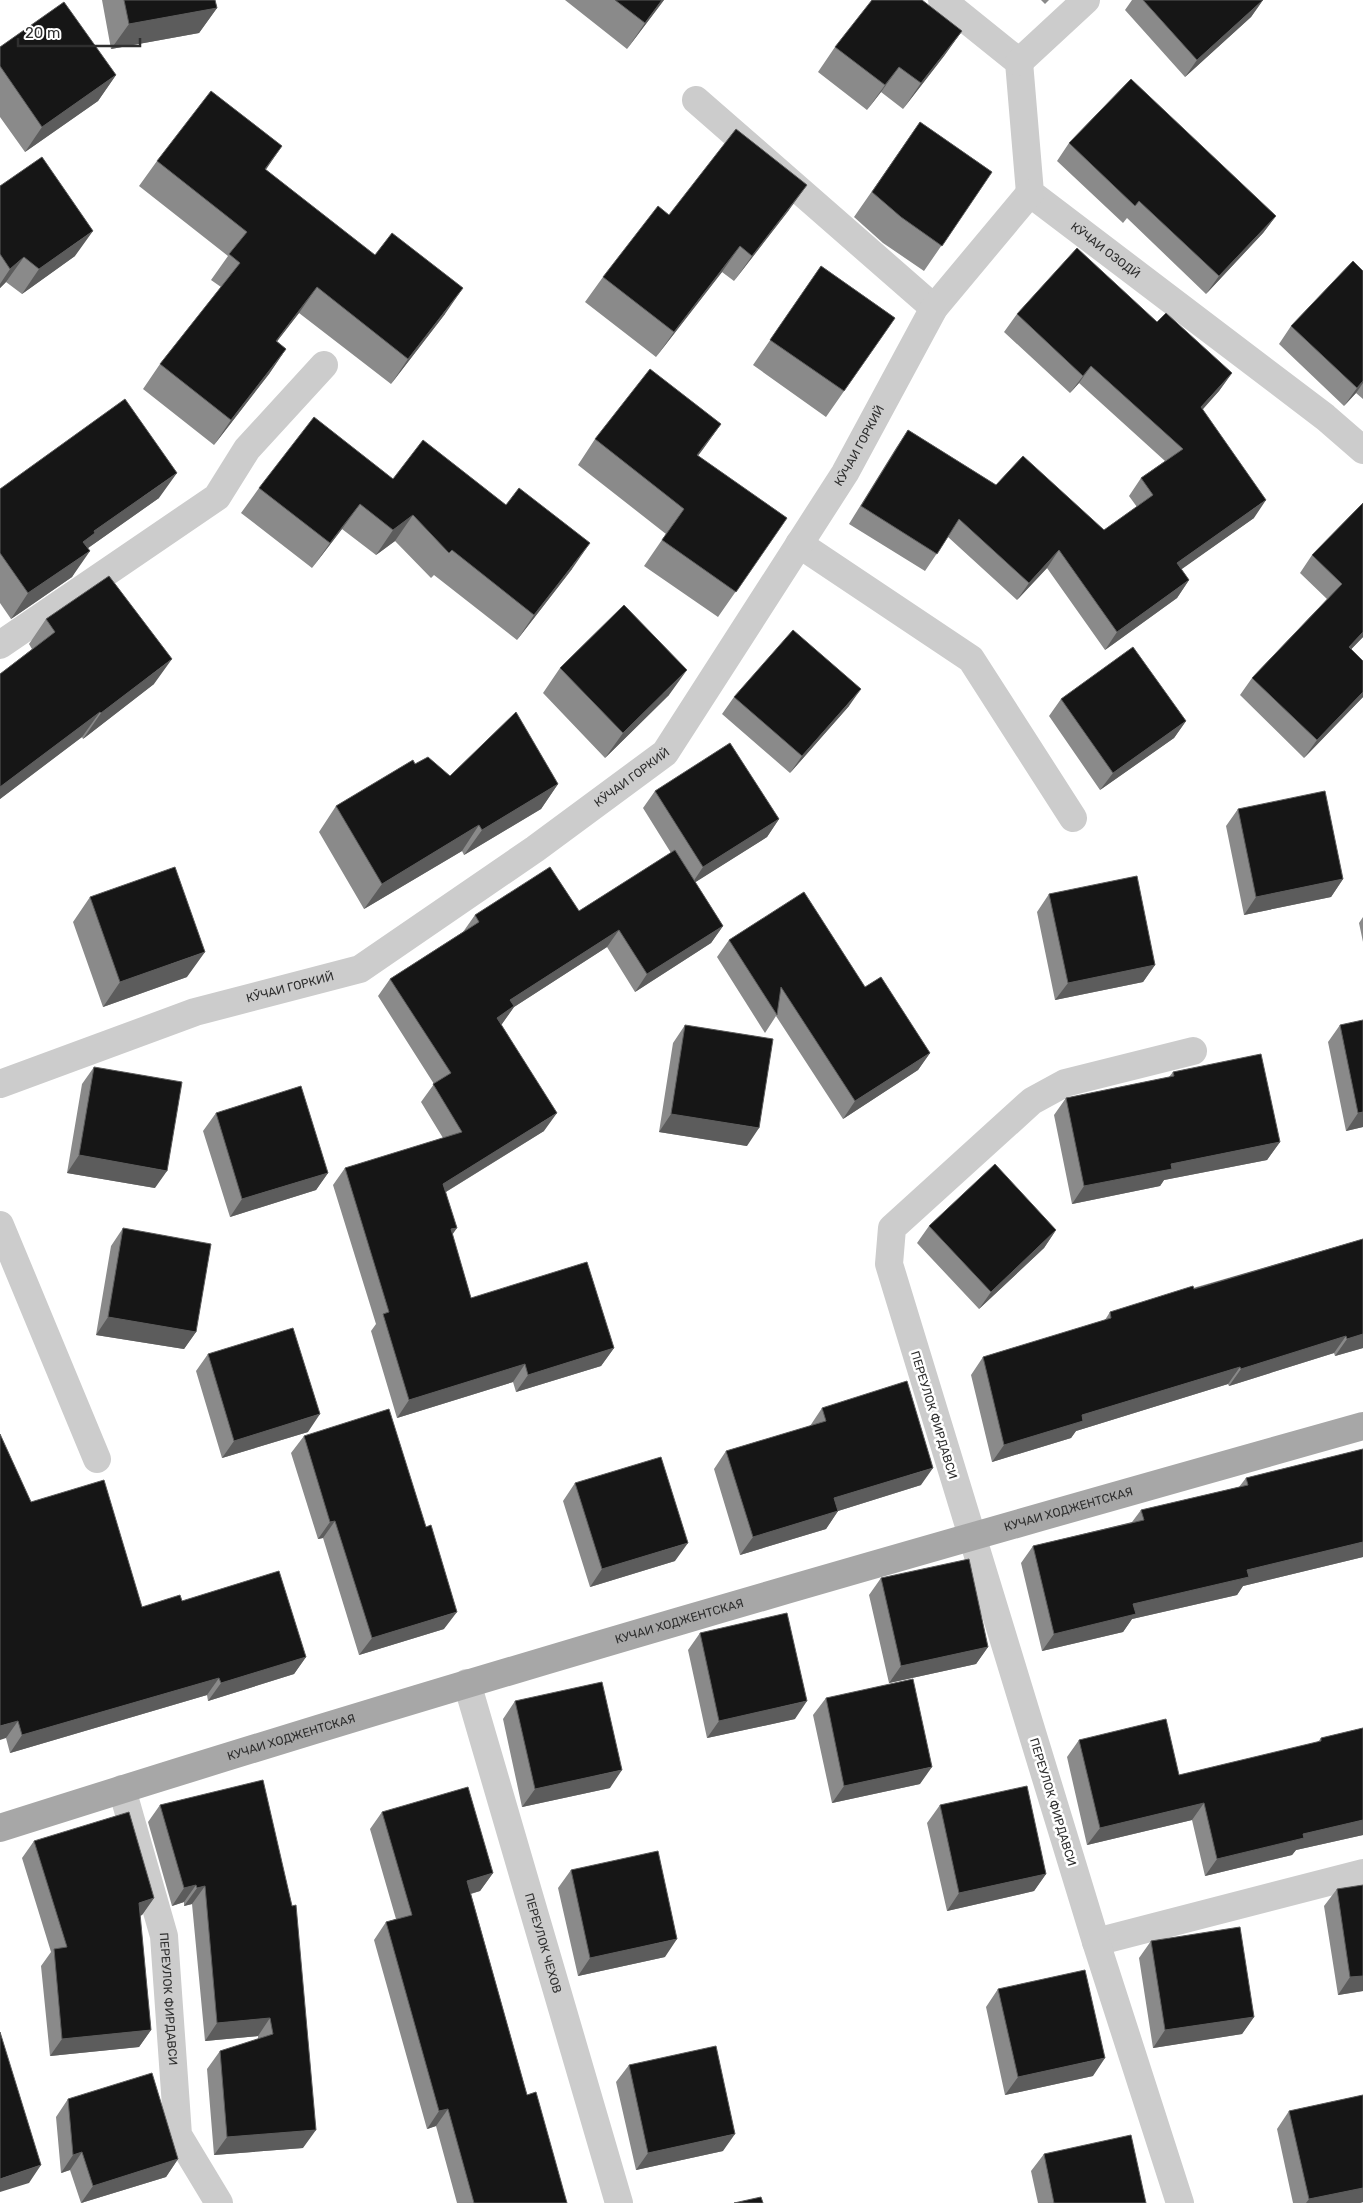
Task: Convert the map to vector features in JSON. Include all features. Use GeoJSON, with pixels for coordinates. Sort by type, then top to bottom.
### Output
{"type":"FeatureCollection","features":[{"type":"Feature","properties":{"kind":"main road","name":"КУЧАИ ХОДЖЕНТСКАЯ"},"geometry":{"type":"LineString","coordinates":[[0,1828],[467,1683],[971,1536],[1363,1426]]}},
{"type":"Feature","properties":{"kind":"street"},"geometry":{"type":"LineString","coordinates":[[942,0],[1019,62],[1030,193]]}},
{"type":"Feature","properties":{"kind":"street"},"geometry":{"type":"LineString","coordinates":[[1019,62],[1086,0]]}},
{"type":"Feature","properties":{"kind":"street"},"geometry":{"type":"LineString","coordinates":[[696,100],[934,308]]}},
{"type":"Feature","properties":{"kind":"street","name":"КӮЧАИ ГОРКИЙ"},"geometry":{"type":"LineString","coordinates":[[0,1084],[195,1012],[360,969],[534,848],[665,753],[845,473],[934,308],[1030,193]]}},
{"type":"Feature","properties":{"kind":"street","name":"КӮЧАИ ОЗОДӢ"},"geometry":{"type":"LineString","coordinates":[[1030,193],[1325,417],[1363,450]]}},
{"type":"Feature","properties":{"kind":"street"},"geometry":{"type":"LineString","coordinates":[[0,645],[217,497],[247,448],[324,365]]}},
{"type":"Feature","properties":{"kind":"street"},"geometry":{"type":"LineString","coordinates":[[799,544],[971,659],[1073,818]]}},
{"type":"Feature","properties":{"kind":"street","name":"ПЕРЕУЛОК ФИРДАВСИ"},"geometry":{"type":"LineString","coordinates":[[1180,2203],[1096,1942],[889,1264],[892,1228],[1032,1101],[1065,1083],[1193,1051]]}},
{"type":"Feature","properties":{"kind":"street"},"geometry":{"type":"LineString","coordinates":[[0,1225],[97,1459]]}},
{"type":"Feature","properties":{"kind":"street","name":"ПЕРЕУЛОК ЧЕХОВ"},"geometry":{"type":"LineString","coordinates":[[467,1683],[619,2203]]}},
{"type":"Feature","properties":{"kind":"street","name":"ПЕРЕУЛОК ФИРДАВСИ"},"geometry":{"type":"LineString","coordinates":[[122,1789],[164,1936],[178,2135],[219,2203]]}},
{"type":"Feature","properties":{"kind":"street"},"geometry":{"type":"LineString","coordinates":[[1096,1942],[1363,1873]]}},
{"type":"Feature","properties":{"kind":"building"},"geometry":{"type":"Polygon","coordinates":[[[124,0],[215,0],[217,8],[129,24],[124,0]]]}},
{"type":"Feature","properties":{"kind":"building"},"geometry":{"type":"Polygon","coordinates":[[[615,0],[662,0],[645,23],[615,0]]]}},
{"type":"Feature","properties":{"kind":"building"},"geometry":{"type":"Polygon","coordinates":[[[872,0],[922,0],[962,31],[921,83],[899,67],[885,85],[835,47],[872,0]]]}},
{"type":"Feature","properties":{"kind":"building"},"geometry":{"type":"Polygon","coordinates":[[[1143,0],[1263,0],[1197,60],[1143,0]]]}},
{"type":"Feature","properties":{"kind":"building"},"geometry":{"type":"Polygon","coordinates":[[[64,2],[116,75],[42,127],[0,66],[0,47],[64,2]]]}},
{"type":"Feature","properties":{"kind":"building"},"geometry":{"type":"Polygon","coordinates":[[[1131,79],[1276,216],[1219,276],[1139,201],[1135,206],[1069,143],[1131,79]]]}},
{"type":"Feature","properties":{"kind":"building"},"geometry":{"type":"Polygon","coordinates":[[[211,91],[282,146],[265,169],[375,255],[392,233],[463,288],[408,359],[317,287],[276,341],[286,349],[231,420],[160,364],[240,263],[229,254],[247,232],[157,161],[211,91]]]}},
{"type":"Feature","properties":{"kind":"building"},"geometry":{"type":"Polygon","coordinates":[[[920,122],[992,172],[942,246],[901,217],[872,192],[920,122]]]}},
{"type":"Feature","properties":{"kind":"building"},"geometry":{"type":"Polygon","coordinates":[[[736,129],[807,185],[752,256],[740,246],[674,332],[603,277],[658,206],[669,215],[736,129]]]}},
{"type":"Feature","properties":{"kind":"building"},"geometry":{"type":"Polygon","coordinates":[[[42,157],[93,231],[39,269],[24,257],[10,269],[0,254],[0,186],[42,157]]]}},
{"type":"Feature","properties":{"kind":"building"},"geometry":{"type":"Polygon","coordinates":[[[1077,248],[1157,322],[1166,313],[1232,373],[1201,407],[1266,500],[1177,563],[1189,580],[1117,632],[1059,550],[1029,583],[959,519],[937,554],[861,506],[908,430],[996,485],[1023,456],[1104,530],[1153,495],[1141,478],[1183,449],[1091,366],[1083,376],[1017,314],[1077,248]]]}},
{"type":"Feature","properties":{"kind":"building"},"geometry":{"type":"Polygon","coordinates":[[[1353,261],[1363,271],[1363,381],[1357,388],[1291,326],[1353,261]]]}},
{"type":"Feature","properties":{"kind":"building"},"geometry":{"type":"Polygon","coordinates":[[[821,266],[895,318],[844,391],[770,340],[821,266]]]}},
{"type":"Feature","properties":{"kind":"building"},"geometry":{"type":"Polygon","coordinates":[[[650,369],[721,424],[697,455],[787,518],[736,592],[662,540],[684,509],[595,439],[650,369]]]}},
{"type":"Feature","properties":{"kind":"building"},"geometry":{"type":"Polygon","coordinates":[[[125,399],[177,473],[94,531],[95,533],[83,542],[90,551],[28,593],[0,553],[0,489],[125,399]]]}},
{"type":"Feature","properties":{"kind":"building"},"geometry":{"type":"Polygon","coordinates":[[[314,417],[393,479],[423,440],[506,505],[519,488],[590,543],[534,615],[452,550],[449,553],[413,515],[393,530],[360,504],[330,543],[259,488],[314,417]]]}},
{"type":"Feature","properties":{"kind":"building"},"geometry":{"type":"Polygon","coordinates":[[[1363,503],[1363,632],[1349,647],[1363,661],[1363,692],[1317,740],[1252,678],[1342,584],[1312,555],[1363,503]]]}},
{"type":"Feature","properties":{"kind":"building"},"geometry":{"type":"Polygon","coordinates":[[[109,576],[172,659],[0,787],[0,674],[55,632],[46,619],[109,576]]]}},
{"type":"Feature","properties":{"kind":"building"},"geometry":{"type":"Polygon","coordinates":[[[624,605],[687,670],[623,733],[560,668],[624,605]]]}},
{"type":"Feature","properties":{"kind":"building"},"geometry":{"type":"Polygon","coordinates":[[[793,630],[861,689],[802,756],[734,697],[793,630]]]}},
{"type":"Feature","properties":{"kind":"building"},"geometry":{"type":"Polygon","coordinates":[[[1133,647],[1186,721],[1113,773],[1061,699],[1133,647]]]}},
{"type":"Feature","properties":{"kind":"building"},"geometry":{"type":"Polygon","coordinates":[[[516,712],[558,784],[482,830],[479,825],[382,884],[336,806],[413,760],[415,764],[428,757],[450,776],[516,712]]]}},
{"type":"Feature","properties":{"kind":"building"},"geometry":{"type":"Polygon","coordinates":[[[730,743],[779,819],[703,867],[655,791],[730,743]]]}},
{"type":"Feature","properties":{"kind":"building"},"geometry":{"type":"Polygon","coordinates":[[[1325,791],[1343,879],[1256,897],[1238,809],[1325,791]]]}},
{"type":"Feature","properties":{"kind":"building"},"geometry":{"type":"Polygon","coordinates":[[[675,850],[723,926],[647,974],[619,930],[510,1000],[514,1006],[497,1018],[557,1113],[443,1184],[457,1228],[451,1229],[471,1298],[587,1262],[614,1348],[528,1375],[525,1364],[409,1400],[383,1314],[389,1312],[345,1168],[462,1132],[433,1084],[451,1073],[390,979],[479,922],[475,915],[550,867],[579,911],[675,850]]]}},
{"type":"Feature","properties":{"kind":"building"},"geometry":{"type":"Polygon","coordinates":[[[175,867],[205,952],[120,982],[90,897],[175,867]]]}},
{"type":"Feature","properties":{"kind":"building"},"geometry":{"type":"Polygon","coordinates":[[[1137,876],[1155,965],[1068,983],[1049,894],[1137,876]]]}},
{"type":"Feature","properties":{"kind":"building"},"geometry":{"type":"Polygon","coordinates":[[[804,892],[865,987],[881,977],[930,1053],[855,1101],[781,987],[777,1015],[729,940],[804,892]]]}},
{"type":"Feature","properties":{"kind":"building"},"geometry":{"type":"Polygon","coordinates":[[[1363,1020],[1363,1112],[1358,1113],[1340,1025],[1363,1020]]]}},
{"type":"Feature","properties":{"kind":"building"},"geometry":{"type":"Polygon","coordinates":[[[685,1025],[773,1039],[759,1128],[671,1114],[685,1025]]]}},
{"type":"Feature","properties":{"kind":"building"},"geometry":{"type":"Polygon","coordinates":[[[1261,1054],[1280,1142],[1171,1164],[1172,1169],[1084,1186],[1066,1098],[1174,1076],[1173,1072],[1261,1054]]]}},
{"type":"Feature","properties":{"kind":"building"},"geometry":{"type":"Polygon","coordinates":[[[94,1067],[182,1082],[167,1171],[79,1155],[94,1067]]]}},
{"type":"Feature","properties":{"kind":"building"},"geometry":{"type":"Polygon","coordinates":[[[301,1086],[328,1173],[242,1199],[216,1113],[301,1086]]]}},
{"type":"Feature","properties":{"kind":"building"},"geometry":{"type":"Polygon","coordinates":[[[995,1164],[1056,1230],[991,1292],[929,1226],[995,1164]]]}},
{"type":"Feature","properties":{"kind":"building"},"geometry":{"type":"Polygon","coordinates":[[[123,1228],[211,1244],[196,1332],[108,1317],[123,1228]]]}},
{"type":"Feature","properties":{"kind":"building"},"geometry":{"type":"Polygon","coordinates":[[[1363,1239],[1363,1334],[1347,1339],[1346,1336],[1241,1369],[1240,1367],[1082,1415],[1083,1421],[1004,1445],[983,1357],[1111,1318],[1110,1312],[1193,1286],[1194,1289],[1363,1239]]]}},
{"type":"Feature","properties":{"kind":"building"},"geometry":{"type":"Polygon","coordinates":[[[293,1328],[320,1414],[234,1441],[208,1354],[293,1328]]]}},
{"type":"Feature","properties":{"kind":"building"},"geometry":{"type":"Polygon","coordinates":[[[907,1381],[933,1468],[834,1498],[838,1511],[753,1537],[726,1451],[826,1421],[822,1408],[907,1381]]]}},
{"type":"Feature","properties":{"kind":"building"},"geometry":{"type":"Polygon","coordinates":[[[389,1409],[426,1527],[431,1525],[457,1612],[372,1638],[335,1521],[330,1522],[304,1436],[389,1409]]]}},
{"type":"Feature","properties":{"kind":"building"},"geometry":{"type":"Polygon","coordinates":[[[0,1434],[31,1502],[104,1480],[142,1607],[180,1595],[182,1601],[279,1571],[306,1657],[221,1683],[219,1678],[22,1735],[18,1721],[0,1726],[0,1434]]]}},
{"type":"Feature","properties":{"kind":"building"},"geometry":{"type":"Polygon","coordinates":[[[1363,1449],[1363,1542],[1247,1570],[1249,1577],[1133,1604],[1136,1614],[1054,1634],[1033,1546],[1144,1520],[1141,1510],[1248,1485],[1246,1478],[1363,1449]]]}},
{"type":"Feature","properties":{"kind":"building"},"geometry":{"type":"Polygon","coordinates":[[[661,1457],[688,1543],[602,1569],[575,1483],[661,1457]]]}},
{"type":"Feature","properties":{"kind":"building"},"geometry":{"type":"Polygon","coordinates":[[[969,1559],[988,1647],[901,1666],[881,1578],[969,1559]]]}},
{"type":"Feature","properties":{"kind":"building"},"geometry":{"type":"Polygon","coordinates":[[[787,1613],[807,1701],[719,1721],[700,1633],[787,1613]]]}},
{"type":"Feature","properties":{"kind":"building"},"geometry":{"type":"Polygon","coordinates":[[[913,1679],[932,1767],[844,1786],[826,1698],[913,1679]]]}},
{"type":"Feature","properties":{"kind":"building"},"geometry":{"type":"Polygon","coordinates":[[[602,1682],[622,1770],[535,1789],[515,1701],[602,1682]]]}},
{"type":"Feature","properties":{"kind":"building"},"geometry":{"type":"Polygon","coordinates":[[[1166,1719],[1179,1775],[1321,1741],[1321,1738],[1363,1728],[1363,1820],[1303,1834],[1304,1838],[1217,1859],[1204,1803],[1100,1828],[1079,1740],[1166,1719]]]}},
{"type":"Feature","properties":{"kind":"building"},"geometry":{"type":"Polygon","coordinates":[[[263,1780],[292,1906],[296,1905],[316,2130],[227,2137],[220,2051],[273,2034],[270,2018],[217,2023],[205,1886],[197,1888],[196,1885],[184,1888],[160,1805],[263,1780]]]}},
{"type":"Feature","properties":{"kind":"building"},"geometry":{"type":"Polygon","coordinates":[[[1027,1786],[1046,1874],[959,1893],[940,1805],[1027,1786]]]}},
{"type":"Feature","properties":{"kind":"building"},"geometry":{"type":"Polygon","coordinates":[[[468,1787],[493,1873],[467,1881],[527,2095],[536,2092],[567,2203],[474,2203],[448,2109],[439,2111],[386,1922],[412,1915],[382,1812],[468,1787]]]}},
{"type":"Feature","properties":{"kind":"building"},"geometry":{"type":"Polygon","coordinates":[[[129,1812],[154,1898],[139,1903],[151,2030],[62,2039],[54,1949],[67,1947],[34,1841],[129,1812]]]}},
{"type":"Feature","properties":{"kind":"building"},"geometry":{"type":"Polygon","coordinates":[[[658,1851],[677,1939],[590,1958],[571,1870],[658,1851]]]}},
{"type":"Feature","properties":{"kind":"building"},"geometry":{"type":"Polygon","coordinates":[[[1363,1885],[1363,1976],[1350,1977],[1337,1889],[1363,1885]]]}},
{"type":"Feature","properties":{"kind":"building"},"geometry":{"type":"Polygon","coordinates":[[[1240,1927],[1254,2017],[1165,2030],[1151,1941],[1240,1927]]]}},
{"type":"Feature","properties":{"kind":"building"},"geometry":{"type":"Polygon","coordinates":[[[1085,1970],[1105,2058],[1018,2077],[998,1989],[1085,1970]]]}},
{"type":"Feature","properties":{"kind":"building"},"geometry":{"type":"Polygon","coordinates":[[[0,2032],[41,2165],[0,2179],[0,2032]]]}},
{"type":"Feature","properties":{"kind":"building"},"geometry":{"type":"Polygon","coordinates":[[[716,2046],[735,2134],[648,2153],[629,2065],[716,2046]]]}},
{"type":"Feature","properties":{"kind":"building"},"geometry":{"type":"Polygon","coordinates":[[[152,2073],[178,2159],[93,2186],[82,2152],[73,2155],[68,2099],[152,2073]]]}},
{"type":"Feature","properties":{"kind":"building"},"geometry":{"type":"Polygon","coordinates":[[[1363,2095],[1363,2188],[1309,2199],[1289,2111],[1363,2095]]]}},
{"type":"Feature","properties":{"kind":"building"},"geometry":{"type":"Polygon","coordinates":[[[1131,2135],[1146,2203],[1054,2203],[1044,2154],[1131,2135]]]}},
{"type":"Feature","properties":{"kind":"building"},"geometry":{"type":"Polygon","coordinates":[[[761,2197],[763,2203],[734,2203],[761,2197]]]}}]}
